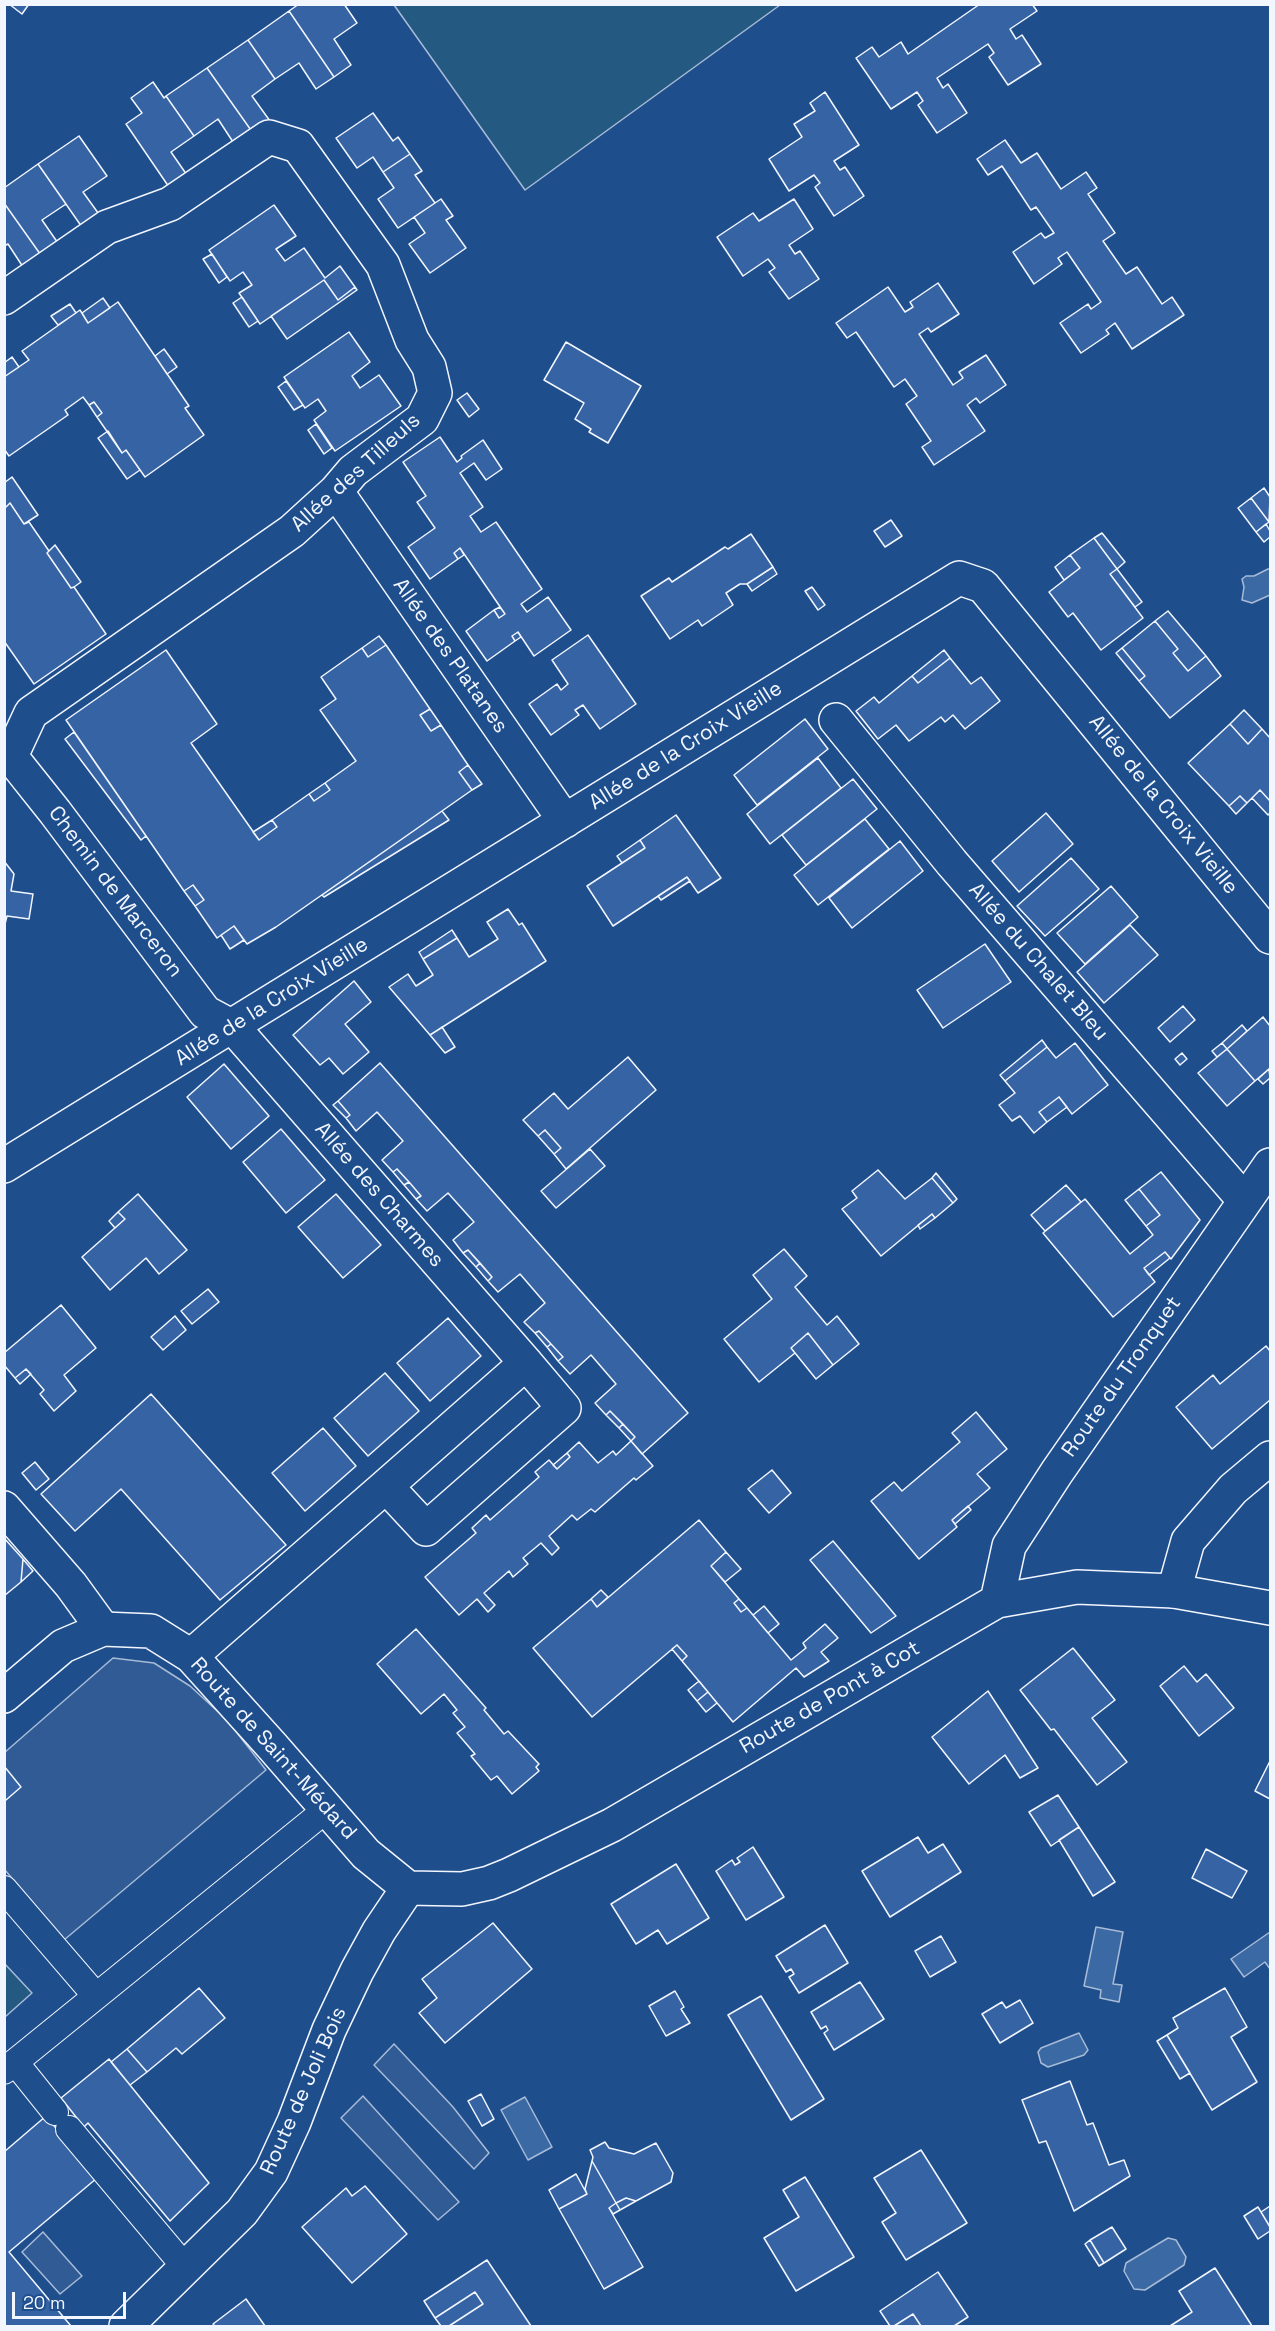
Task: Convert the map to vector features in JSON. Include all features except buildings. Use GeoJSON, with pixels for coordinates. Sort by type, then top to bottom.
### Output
{"type":"FeatureCollection","features":[{"type":"Feature","properties":{"kind":"street","name":"Allée des Tilleuls"},"geometry":{"type":"LineString","coordinates":[[4,298],[107,227],[170,204],[269,137],[298,146],[383,265],[412,340],[429,367],[435,393],[423,419],[353,471],[336,491],[292,531],[31,712],[8,752]]}},
{"type":"Feature","properties":{"kind":"street","name":"Allée des Platanes"},"geometry":{"type":"LineString","coordinates":[[336,491],[565,821]]}},
{"type":"Feature","properties":{"kind":"street","name":"Allée de la Croix Vieille"},"geometry":{"type":"LineString","coordinates":[[4,1166],[959,578],[983,586],[1270,937]]}},
{"type":"Feature","properties":{"kind":"street","name":"Allée du Chalet Bleu"},"geometry":{"type":"LineString","coordinates":[[836,720],[952,863],[1244,1200]]}},
{"type":"Feature","properties":{"kind":"street","name":"Chemin de Marceron"},"geometry":{"type":"LineString","coordinates":[[8,752],[205,1012],[233,1027]]}},
{"type":"Feature","properties":{"kind":"street","name":"Allée des Charmes"},"geometry":{"type":"LineString","coordinates":[[233,1027],[564,1408],[426,1529],[386,1486]]}},
{"type":"Feature","properties":{"kind":"street","name":"Route du Tronquet"},"geometry":{"type":"LineString","coordinates":[[997,1601],[1009,1546],[1063,1463],[1270,1165]]}},
{"type":"Feature","properties":{"kind":"street"},"geometry":{"type":"LineString","coordinates":[[191,1656],[526,1363]]}},
{"type":"Feature","properties":{"kind":"street"},"geometry":{"type":"LineString","coordinates":[[1174,1592],[1188,1541],[1233,1489],[1270,1458]]}},
{"type":"Feature","properties":{"kind":"street"},"geometry":{"type":"LineString","coordinates":[[4,1508],[71,1585],[103,1629]]}},
{"type":"Feature","properties":{"kind":"street","name":"Route de Pont à Cot"},"geometry":{"type":"LineString","coordinates":[[408,1888],[462,1889],[489,1883],[612,1826],[997,1601],[1077,1587],[1174,1592],[1270,1608]]}},
{"type":"Feature","properties":{"kind":"street","name":"Route de Saint-Médard"},"geometry":{"type":"LineString","coordinates":[[4,1696],[63,1646],[103,1629],[151,1631],[191,1656],[366,1854],[408,1888]]}},
{"type":"Feature","properties":{"kind":"street"},"geometry":{"type":"LineString","coordinates":[[185,2267],[62,2120],[10,2067],[327,1809]]}},
{"type":"Feature","properties":{"kind":"street","name":"Route de Joli Bois"},"geometry":{"type":"LineString","coordinates":[[126,2326],[242,2212],[271,2172],[294,2122],[329,2030],[357,1971],[379,1931],[408,1888]]}},
{"type":"Feature","properties":{"kind":"street"},"geometry":{"type":"LineString","coordinates":[[4,1889],[96,1996]]}},
{"type":"Feature","properties":{"kind":"shaded area"},"geometry":{"type":"Polygon","coordinates":[[[394,5],[780,5],[525,190],[394,5]]]}},
{"type":"Feature","properties":{"kind":"shaded area"},"geometry":{"type":"Polygon","coordinates":[[[1270,569],[1270,595],[1252,603],[1242,600],[1244,587],[1242,579],[1270,569]]]}},
{"type":"Feature","properties":{"kind":"shaded area"},"geometry":{"type":"Polygon","coordinates":[[[113,1658],[154,1663],[190,1686],[227,1720],[266,1770],[64,1940],[5,1870],[4,1753],[113,1658]]]}},
{"type":"Feature","properties":{"kind":"shaded area"},"geometry":{"type":"Polygon","coordinates":[[[1096,1927],[1123,1932],[1113,1984],[1122,1985],[1119,2002],[1100,1998],[1101,1990],[1084,1986],[1096,1927]]]}},
{"type":"Feature","properties":{"kind":"shaded area"},"geometry":{"type":"Polygon","coordinates":[[[1270,1932],[1270,1969],[1265,1962],[1244,1977],[1231,1959],[1270,1932]]]}},
{"type":"Feature","properties":{"kind":"shaded area"},"geometry":{"type":"Polygon","coordinates":[[[4,1963],[32,1993],[5,2017],[4,2017],[4,1963]]]}},
{"type":"Feature","properties":{"kind":"shaded area"},"geometry":{"type":"Polygon","coordinates":[[[1079,2033],[1088,2050],[1084,2055],[1048,2067],[1041,2063],[1038,2052],[1041,2048],[1079,2033]]]}},
{"type":"Feature","properties":{"kind":"shaded area"},"geometry":{"type":"Polygon","coordinates":[[[394,2044],[453,2107],[489,2153],[474,2169],[374,2065],[394,2044]]]}},
{"type":"Feature","properties":{"kind":"shaded area"},"geometry":{"type":"Polygon","coordinates":[[[363,2096],[459,2202],[438,2220],[341,2118],[363,2096]]]}},
{"type":"Feature","properties":{"kind":"shaded area"},"geometry":{"type":"Polygon","coordinates":[[[525,2097],[552,2147],[528,2160],[501,2110],[525,2097]]]}},
{"type":"Feature","properties":{"kind":"shaded area"},"geometry":{"type":"Polygon","coordinates":[[[43,2232],[82,2276],[60,2294],[22,2252],[43,2232]]]}},
{"type":"Feature","properties":{"kind":"shaded area"},"geometry":{"type":"Polygon","coordinates":[[[1168,2238],[1176,2240],[1186,2257],[1184,2265],[1145,2290],[1134,2289],[1124,2271],[1126,2263],[1168,2238]]]}}]}
